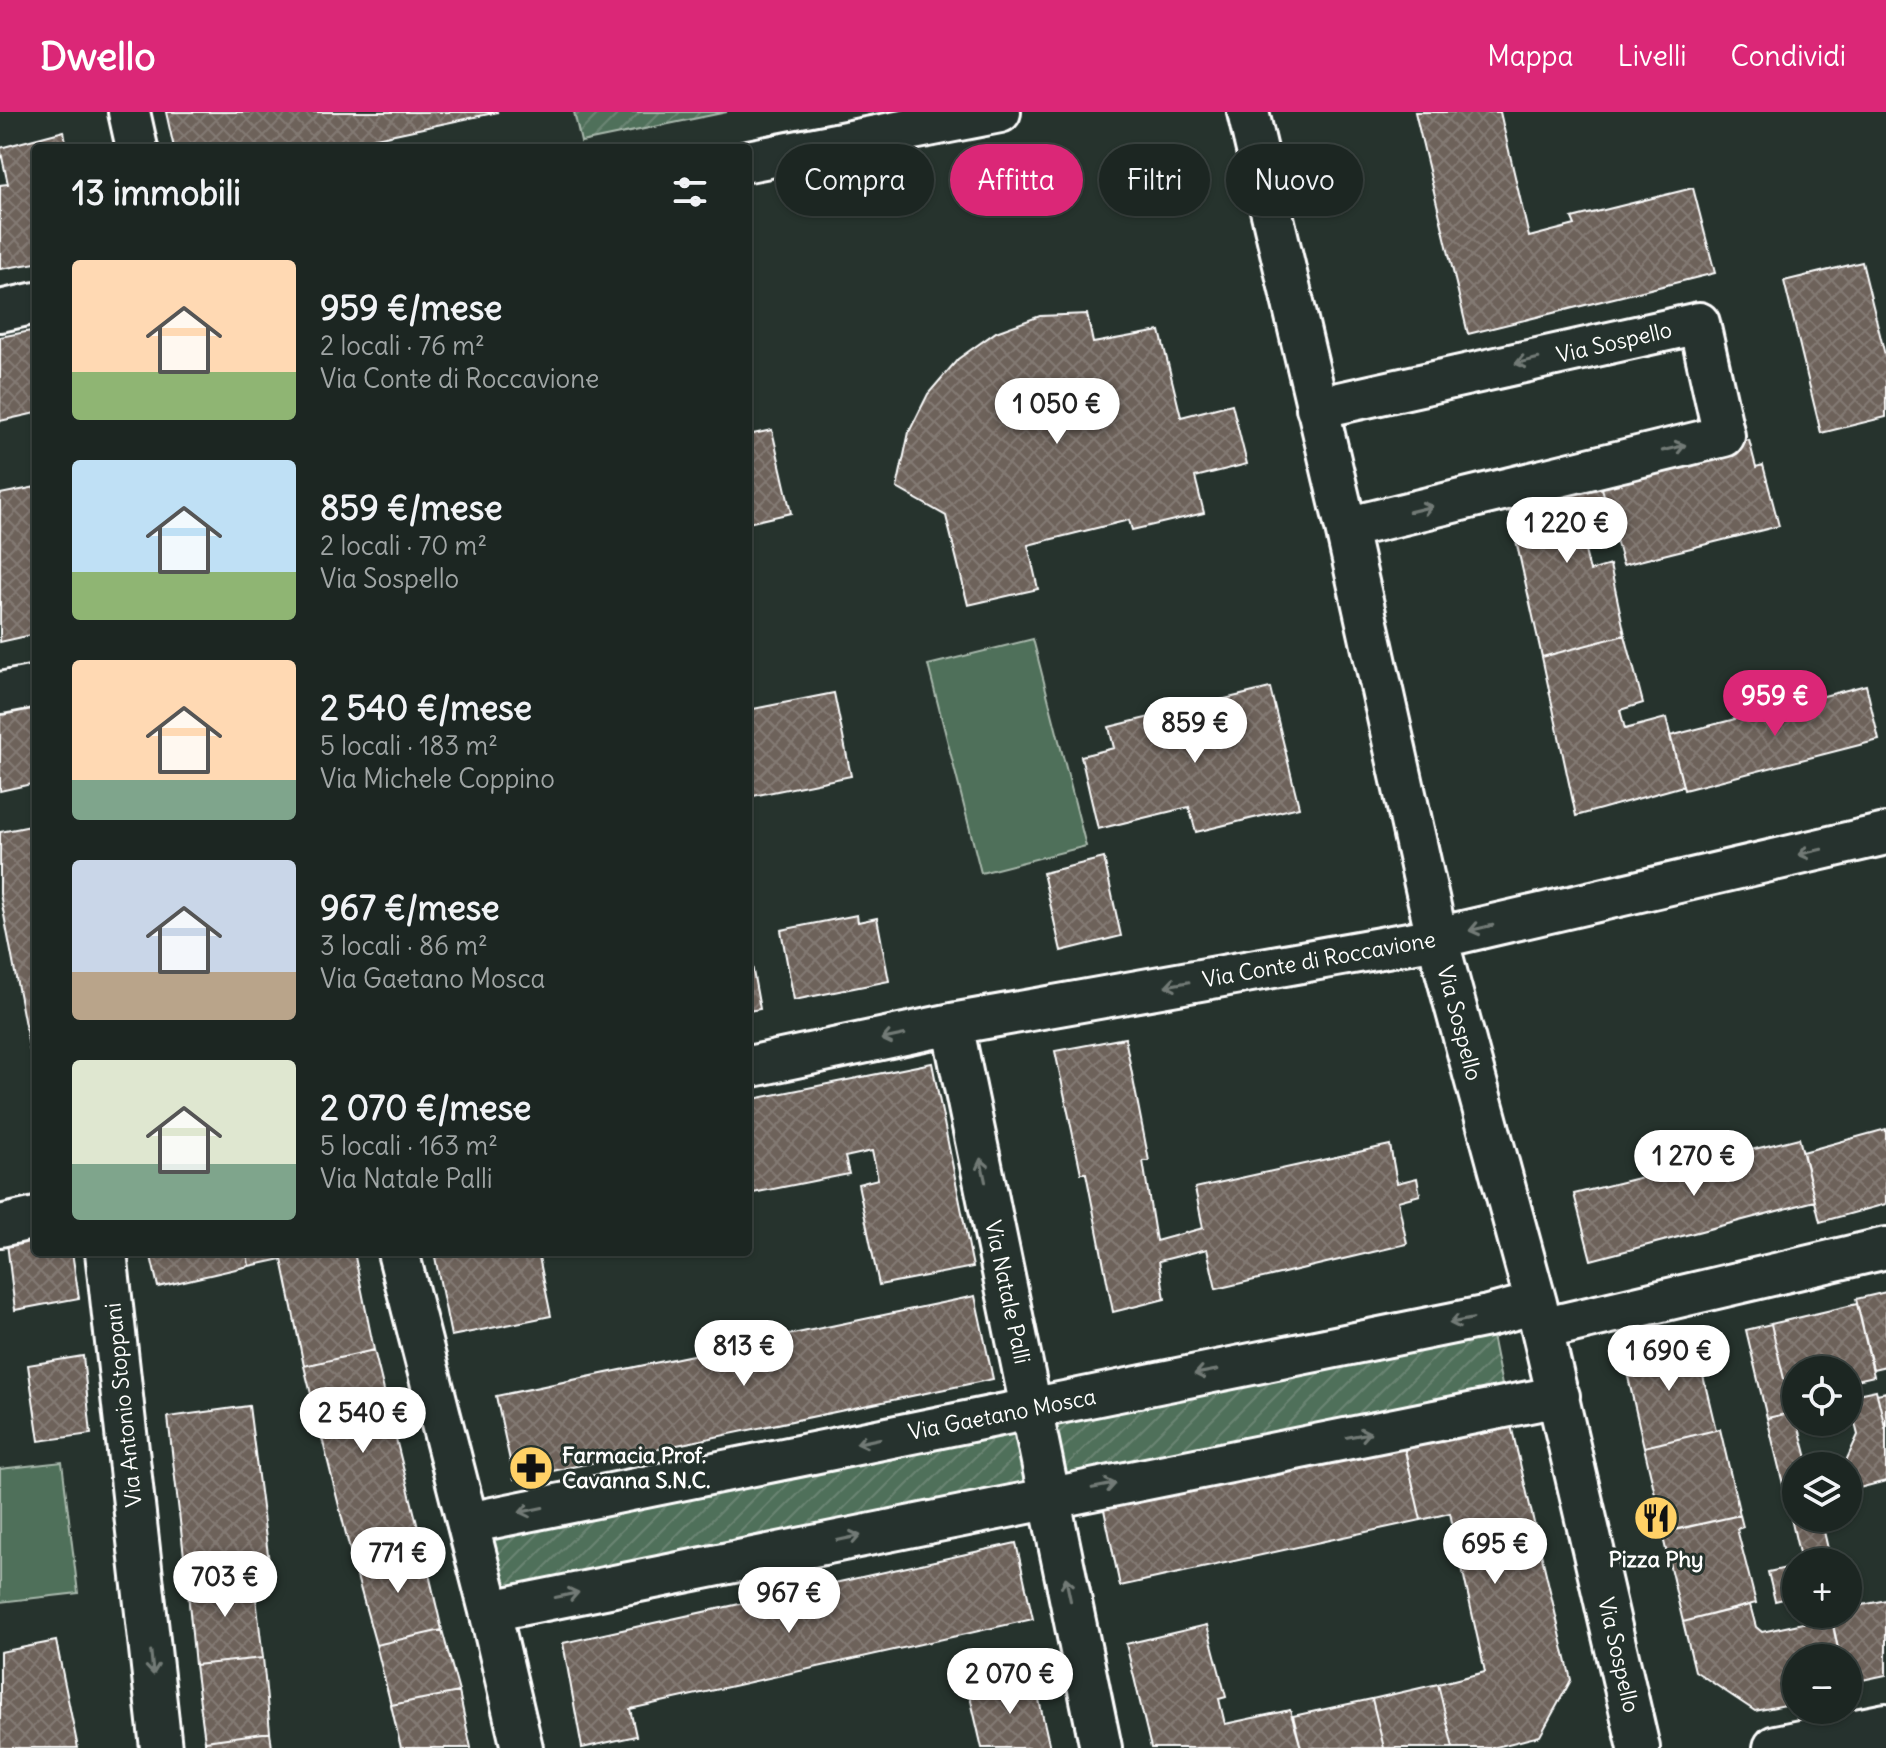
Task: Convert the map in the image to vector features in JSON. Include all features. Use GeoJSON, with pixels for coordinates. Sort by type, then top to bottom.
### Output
{"type":"FeatureCollection","features":[{"type":"Feature","properties":{"kind":"street"},"geometry":{"type":"LineString","coordinates":[[129,112],[136,144]]}},
{"type":"Feature","properties":{"kind":"street"},"geometry":{"type":"LineString","coordinates":[[752,160],[1000,112]]}},
{"type":"Feature","properties":{"kind":"street","name":"Via Sospello"},"geometry":{"type":"LineString","coordinates":[[1248,112],[1346,528],[1437,938],[1559,1396],[1639,1748]]}},
{"type":"Feature","properties":{"kind":"street"},"geometry":{"type":"LineString","coordinates":[[0,311],[32,304]]}},
{"type":"Feature","properties":{"kind":"street","name":"Via Sospello"},"geometry":{"type":"LineString","coordinates":[[1317,408],[1699,323],[1724,436],[1346,528]]}},
{"type":"Feature","properties":{"kind":"street"},"geometry":{"type":"LineString","coordinates":[[0,693],[32,687]]}},
{"type":"Feature","properties":{"kind":"street","name":"Via Conte di Roccavione"},"geometry":{"type":"LineString","coordinates":[[752,1066],[952,1024],[1437,938],[1886,834]]}},
{"type":"Feature","properties":{"kind":"street","name":"Via Natale Palli"},"geometry":{"type":"LineString","coordinates":[[952,1024],[1101,1748]]}},
{"type":"Feature","properties":{"kind":"street"},"geometry":{"type":"LineString","coordinates":[[1539,1316],[1886,1248]]}},
{"type":"Feature","properties":{"kind":"street","name":"Via Antonio Stoppani"},"geometry":{"type":"LineString","coordinates":[[106,1256],[161,1748]]}},
{"type":"Feature","properties":{"kind":"street"},"geometry":{"type":"LineString","coordinates":[[399,1256],[522,1748]]}},
{"type":"Feature","properties":{"kind":"street","name":"Via Gaetano Mosca"},"geometry":{"type":"LineString","coordinates":[[468,1523],[1488,1316],[1539,1316]]}},
{"type":"Feature","properties":{"kind":"street"},"geometry":{"type":"LineString","coordinates":[[490,1611],[1559,1396]]}},
{"type":"Feature","properties":{"kind":"street"},"geometry":{"type":"LineString","coordinates":[[1776,1748],[1886,1726]]}},
{"type":"Feature","properties":{"kind":"green space"},"geometry":{"type":"Polygon","coordinates":[[[574,112],[727,112],[581,142],[574,112]]]}},
{"type":"Feature","properties":{"kind":"green space"},"geometry":{"type":"Polygon","coordinates":[[[1033,639],[1086,846],[981,873],[928,665],[1033,639]]]}},
{"type":"Feature","properties":{"kind":"green space"},"geometry":{"type":"Polygon","coordinates":[[[1488,1316],[1506,1405],[490,1611],[468,1523],[1488,1316]]]}},
{"type":"Feature","properties":{"kind":"green space"},"geometry":{"type":"Polygon","coordinates":[[[62,1462],[78,1593],[0,1602],[0,1469],[62,1462]]]}},
{"type":"Feature","properties":{"kind":"building"},"geometry":{"type":"Polygon","coordinates":[[[166,112],[498,112],[348,144],[173,144],[166,112]]]}},
{"type":"Feature","properties":{"kind":"building"},"geometry":{"type":"Polygon","coordinates":[[[1415,112],[1500,112],[1529,237],[1575,225],[1572,218],[1693,188],[1715,273],[1468,334],[1415,112]]]}},
{"type":"Feature","properties":{"kind":"building"},"geometry":{"type":"Polygon","coordinates":[[[64,131],[66,144],[32,144],[32,264],[0,269],[0,185],[8,184],[0,148],[64,131]]]}},
{"type":"Feature","properties":{"kind":"building"},"geometry":{"type":"Polygon","coordinates":[[[1862,262],[1886,359],[1886,417],[1821,433],[1784,281],[1862,262]]]}},
{"type":"Feature","properties":{"kind":"building"},"geometry":{"type":"Polygon","coordinates":[[[1087,314],[1093,343],[1160,331],[1181,417],[1232,404],[1247,464],[1195,477],[1204,513],[1132,530],[1129,520],[1028,545],[1038,589],[968,605],[946,516],[897,488],[909,432],[928,394],[958,359],[996,332],[1040,316],[1087,314]]]}},
{"type":"Feature","properties":{"kind":"building"},"geometry":{"type":"Polygon","coordinates":[[[32,331],[32,414],[0,421],[0,337],[32,331]]]}},
{"type":"Feature","properties":{"kind":"building"},"geometry":{"type":"Polygon","coordinates":[[[772,430],[791,513],[752,522],[752,434],[772,430]]]}},
{"type":"Feature","properties":{"kind":"building"},"geometry":{"type":"Polygon","coordinates":[[[1749,440],[1756,467],[1763,465],[1779,526],[1623,565],[1599,477],[1749,440]]]}},
{"type":"Feature","properties":{"kind":"building"},"geometry":{"type":"Polygon","coordinates":[[[1599,477],[1616,542],[1585,551],[1590,571],[1610,565],[1625,635],[1542,657],[1507,500],[1599,477]]]}},
{"type":"Feature","properties":{"kind":"building"},"geometry":{"type":"Polygon","coordinates":[[[32,488],[32,635],[0,642],[0,494],[32,488]]]}},
{"type":"Feature","properties":{"kind":"building"},"geometry":{"type":"Polygon","coordinates":[[[1625,635],[1643,703],[1620,710],[1625,729],[1666,718],[1683,786],[1576,816],[1542,657],[1625,635]]]}},
{"type":"Feature","properties":{"kind":"building"},"geometry":{"type":"Polygon","coordinates":[[[1866,685],[1879,740],[1684,790],[1670,736],[1866,685]]]}},
{"type":"Feature","properties":{"kind":"building"},"geometry":{"type":"Polygon","coordinates":[[[1270,688],[1299,807],[1196,832],[1189,807],[1098,829],[1081,756],[1114,748],[1109,727],[1270,688]]]}},
{"type":"Feature","properties":{"kind":"building"},"geometry":{"type":"Polygon","coordinates":[[[834,693],[851,776],[752,796],[752,709],[834,693]]]}},
{"type":"Feature","properties":{"kind":"building"},"geometry":{"type":"Polygon","coordinates":[[[32,701],[32,784],[0,791],[0,707],[32,701]]]}},
{"type":"Feature","properties":{"kind":"building"},"geometry":{"type":"Polygon","coordinates":[[[32,826],[32,1062],[0,894],[0,832],[32,826]]]}},
{"type":"Feature","properties":{"kind":"building"},"geometry":{"type":"Polygon","coordinates":[[[1104,858],[1121,936],[1061,951],[1043,873],[1104,858]]]}},
{"type":"Feature","properties":{"kind":"building"},"geometry":{"type":"Polygon","coordinates":[[[857,915],[858,922],[877,918],[889,981],[794,1000],[781,930],[857,915]]]}},
{"type":"Feature","properties":{"kind":"building"},"geometry":{"type":"Polygon","coordinates":[[[752,966],[760,1009],[752,1010],[752,966]]]}},
{"type":"Feature","properties":{"kind":"building"},"geometry":{"type":"Polygon","coordinates":[[[1125,1038],[1149,1161],[1143,1161],[1156,1241],[1203,1228],[1195,1188],[1390,1145],[1397,1183],[1417,1178],[1420,1195],[1398,1201],[1407,1244],[1216,1289],[1207,1249],[1159,1261],[1165,1299],[1113,1312],[1086,1173],[1081,1173],[1055,1051],[1125,1038]]]}},
{"type":"Feature","properties":{"kind":"building"},"geometry":{"type":"Polygon","coordinates":[[[932,1063],[973,1267],[879,1285],[858,1184],[878,1179],[872,1151],[845,1157],[849,1174],[752,1193],[752,1099],[932,1063]]]}},
{"type":"Feature","properties":{"kind":"building"},"geometry":{"type":"Polygon","coordinates":[[[1886,1129],[1886,1204],[1820,1222],[1803,1152],[1886,1129]]]}},
{"type":"Feature","properties":{"kind":"building"},"geometry":{"type":"Polygon","coordinates":[[[1799,1138],[1815,1201],[1591,1260],[1574,1194],[1799,1138]]]}},
{"type":"Feature","properties":{"kind":"building"},"geometry":{"type":"Polygon","coordinates":[[[32,1237],[32,1256],[73,1256],[79,1298],[15,1310],[7,1243],[32,1237]]]}},
{"type":"Feature","properties":{"kind":"building"},"geometry":{"type":"Polygon","coordinates":[[[151,1256],[248,1256],[249,1266],[158,1287],[151,1256]]]}},
{"type":"Feature","properties":{"kind":"building"},"geometry":{"type":"Polygon","coordinates":[[[248,1256],[355,1256],[374,1350],[304,1366],[282,1259],[249,1266],[248,1256]]]}},
{"type":"Feature","properties":{"kind":"building"},"geometry":{"type":"Polygon","coordinates":[[[435,1256],[539,1256],[551,1316],[451,1336],[435,1256]]]}},
{"type":"Feature","properties":{"kind":"building"},"geometry":{"type":"Polygon","coordinates":[[[1886,1292],[1886,1366],[1873,1369],[1856,1299],[1886,1292]]]}},
{"type":"Feature","properties":{"kind":"building"},"geometry":{"type":"Polygon","coordinates":[[[975,1296],[993,1379],[514,1479],[496,1396],[975,1296]]]}},
{"type":"Feature","properties":{"kind":"building"},"geometry":{"type":"Polygon","coordinates":[[[1857,1304],[1874,1376],[1862,1379],[1862,1356],[1782,1356],[1782,1371],[1771,1324],[1857,1304]]]}},
{"type":"Feature","properties":{"kind":"building"},"geometry":{"type":"Polygon","coordinates":[[[1771,1324],[1782,1371],[1782,1415],[1767,1418],[1746,1330],[1771,1324]]]}},
{"type":"Feature","properties":{"kind":"building"},"geometry":{"type":"Polygon","coordinates":[[[1694,1338],[1716,1430],[1644,1447],[1623,1355],[1694,1338]]]}},
{"type":"Feature","properties":{"kind":"building"},"geometry":{"type":"Polygon","coordinates":[[[374,1350],[422,1544],[353,1562],[304,1366],[374,1350]]]}},
{"type":"Feature","properties":{"kind":"building"},"geometry":{"type":"Polygon","coordinates":[[[83,1356],[91,1434],[39,1441],[28,1365],[83,1356]]]}},
{"type":"Feature","properties":{"kind":"building"},"geometry":{"type":"Polygon","coordinates":[[[1876,1390],[1886,1431],[1886,1481],[1862,1487],[1862,1452],[1850,1452],[1858,1436],[1862,1436],[1862,1393],[1876,1390]]]}},
{"type":"Feature","properties":{"kind":"building"},"geometry":{"type":"Polygon","coordinates":[[[1886,1392],[1886,1431],[1877,1394],[1886,1392]]]}},
{"type":"Feature","properties":{"kind":"building"},"geometry":{"type":"Polygon","coordinates":[[[249,1406],[270,1570],[187,1582],[168,1417],[249,1406]]]}},
{"type":"Feature","properties":{"kind":"building"},"geometry":{"type":"Polygon","coordinates":[[[1782,1415],[1782,1436],[1801,1436],[1805,1452],[1782,1452],[1782,1480],[1767,1418],[1782,1415]]]}},
{"type":"Feature","properties":{"kind":"building"},"geometry":{"type":"Polygon","coordinates":[[[1510,1421],[1571,1680],[1540,1736],[1492,1748],[1453,1748],[1438,1684],[1485,1672],[1450,1513],[1421,1520],[1404,1445],[1510,1421]]]}},
{"type":"Feature","properties":{"kind":"building"},"geometry":{"type":"Polygon","coordinates":[[[1720,1429],[1740,1515],[1664,1532],[1644,1447],[1720,1429]]]}},
{"type":"Feature","properties":{"kind":"building"},"geometry":{"type":"Polygon","coordinates":[[[1402,1438],[1421,1520],[1120,1586],[1103,1505],[1402,1438]]]}},
{"type":"Feature","properties":{"kind":"building"},"geometry":{"type":"Polygon","coordinates":[[[1740,1515],[1743,1527],[1737,1529],[1756,1603],[1683,1622],[1662,1533],[1740,1515]]]}},
{"type":"Feature","properties":{"kind":"building"},"geometry":{"type":"Polygon","coordinates":[[[1794,1532],[1824,1532],[1828,1548],[1798,1548],[1794,1532]]]}},
{"type":"Feature","properties":{"kind":"building"},"geometry":{"type":"Polygon","coordinates":[[[1016,1543],[1033,1619],[630,1709],[636,1736],[582,1748],[563,1643],[1016,1543]]]}},
{"type":"Feature","properties":{"kind":"building"},"geometry":{"type":"Polygon","coordinates":[[[422,1544],[442,1630],[376,1645],[353,1562],[422,1544]]]}},
{"type":"Feature","properties":{"kind":"building"},"geometry":{"type":"Polygon","coordinates":[[[1782,1569],[1782,1599],[1775,1601],[1768,1572],[1782,1569]]]}},
{"type":"Feature","properties":{"kind":"building"},"geometry":{"type":"Polygon","coordinates":[[[253,1572],[263,1658],[195,1665],[187,1582],[253,1572]]]}},
{"type":"Feature","properties":{"kind":"building"},"geometry":{"type":"Polygon","coordinates":[[[1886,1600],[1886,1675],[1862,1680],[1862,1644],[1837,1644],[1834,1628],[1862,1628],[1862,1605],[1886,1600]]]}},
{"type":"Feature","properties":{"kind":"building"},"geometry":{"type":"Polygon","coordinates":[[[1750,1605],[1756,1627],[1762,1632],[1782,1628],[1833,1628],[1837,1644],[1782,1644],[1782,1706],[1755,1711],[1695,1671],[1683,1622],[1750,1605]]]}},
{"type":"Feature","properties":{"kind":"building"},"geometry":{"type":"Polygon","coordinates":[[[1207,1625],[1226,1697],[1219,1699],[1225,1724],[1290,1710],[1301,1748],[1151,1748],[1126,1644],[1207,1625]]]}},
{"type":"Feature","properties":{"kind":"building"},"geometry":{"type":"Polygon","coordinates":[[[442,1630],[459,1692],[391,1705],[376,1645],[442,1630]]]}},
{"type":"Feature","properties":{"kind":"building"},"geometry":{"type":"Polygon","coordinates":[[[56,1641],[78,1748],[0,1748],[0,1652],[56,1641]]]}},
{"type":"Feature","properties":{"kind":"building"},"geometry":{"type":"Polygon","coordinates":[[[263,1658],[270,1732],[205,1741],[195,1665],[263,1658]]]}},
{"type":"Feature","properties":{"kind":"building"},"geometry":{"type":"Polygon","coordinates":[[[1034,1678],[1050,1748],[982,1748],[969,1692],[1034,1678]]]}},
{"type":"Feature","properties":{"kind":"building"},"geometry":{"type":"Polygon","coordinates":[[[1438,1684],[1453,1748],[1384,1748],[1372,1699],[1438,1684]]]}},
{"type":"Feature","properties":{"kind":"building"},"geometry":{"type":"Polygon","coordinates":[[[459,1692],[471,1748],[401,1748],[391,1705],[459,1692]]]}},
{"type":"Feature","properties":{"kind":"building"},"geometry":{"type":"Polygon","coordinates":[[[1372,1699],[1384,1748],[1301,1748],[1293,1716],[1372,1699]]]}},
{"type":"Feature","properties":{"kind":"building"},"geometry":{"type":"Polygon","coordinates":[[[270,1732],[272,1748],[205,1748],[205,1741],[270,1732]]]}},
{"type":"Feature","properties":{"kind":"place","name":"Farmacia Prof. Cavanna S.N.C."},"geometry":{"type":"Point","coordinates":[531,1468]}},
{"type":"Feature","properties":{"kind":"place","name":"Pizza Phy"},"geometry":{"type":"Point","coordinates":[1656,1518]}}]}
